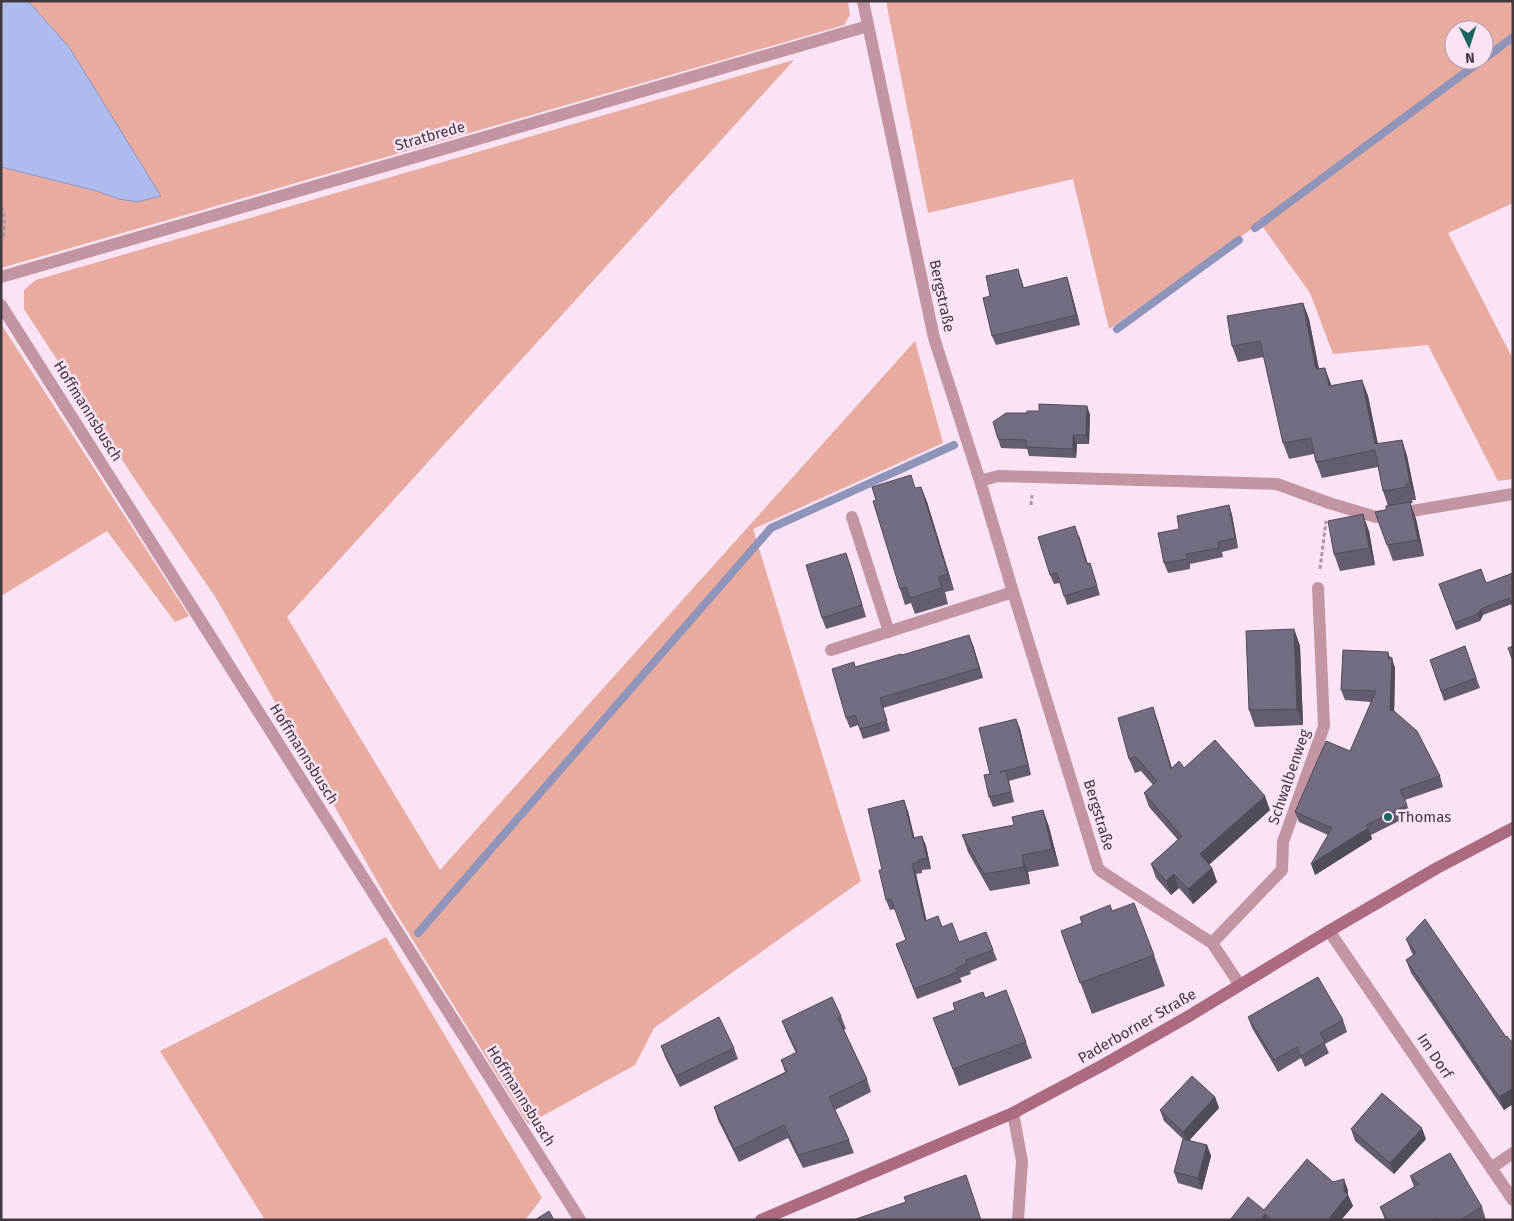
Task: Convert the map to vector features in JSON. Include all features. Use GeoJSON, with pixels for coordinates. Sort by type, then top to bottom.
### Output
{"type":"FeatureCollection","features":[{"type":"Feature","properties":{"kind":"main road","name":"Paderborner Straße"},"geometry":{"type":"LineString","coordinates":[[761,1220],[1013,1113],[1103,1065],[1188,1016],[1437,868],[1513,828]]}},
{"type":"Feature","properties":{"kind":"street","name":"Bergstraße"},"geometry":{"type":"LineString","coordinates":[[863,1],[934,338],[980,481],[1098,868],[1212,943],[1240,985]]}},
{"type":"Feature","properties":{"kind":"street","name":"Stratbrede"},"geometry":{"type":"LineString","coordinates":[[1,277],[868,26]]}},
{"type":"Feature","properties":{"kind":"street","name":"Hoffmannsbusch"},"geometry":{"type":"LineString","coordinates":[[1,305],[580,1220]]}},
{"type":"Feature","properties":{"kind":"street"},"geometry":{"type":"LineString","coordinates":[[980,481],[998,476],[1276,484],[1376,518],[1513,494]]}},
{"type":"Feature","properties":{"kind":"street"},"geometry":{"type":"LineString","coordinates":[[852,517],[889,632]]}},
{"type":"Feature","properties":{"kind":"street","name":"Schwalbenweg"},"geometry":{"type":"LineString","coordinates":[[1212,943],[1282,870],[1283,842],[1324,726],[1318,588]]}},
{"type":"Feature","properties":{"kind":"street"},"geometry":{"type":"LineString","coordinates":[[831,650],[1013,592]]}},
{"type":"Feature","properties":{"kind":"street","name":"Im Dorf"},"geometry":{"type":"LineString","coordinates":[[1329,931],[1513,1200]]}},
{"type":"Feature","properties":{"kind":"street"},"geometry":{"type":"LineString","coordinates":[[1013,1113],[1022,1161],[1018,1220]]}},
{"type":"Feature","properties":{"kind":"street"},"geometry":{"type":"LineString","coordinates":[[1491,1168],[1513,1153]]}},
{"type":"Feature","properties":{"kind":"path"},"geometry":{"type":"LineString","coordinates":[[1,207],[4,214],[1,242]]}},
{"type":"Feature","properties":{"kind":"path"},"geometry":{"type":"LineString","coordinates":[[1318,588],[1329,503]]}},
{"type":"Feature","properties":{"kind":"shaded area"},"geometry":{"type":"Polygon","coordinates":[[[28,1],[848,1],[850,15],[844,25],[1,268],[1,167],[97,191],[119,199],[137,202],[69,47],[28,1]]]}},
{"type":"Feature","properties":{"kind":"shaded area"},"geometry":{"type":"Polygon","coordinates":[[[886,1],[1513,1],[1513,203],[1448,233],[1513,359],[1513,479],[1498,481],[1428,345],[1333,354],[1310,293],[1260,223],[1109,329],[1073,179],[928,213],[886,1]]]}},
{"type":"Feature","properties":{"kind":"shaded area"},"geometry":{"type":"Polygon","coordinates":[[[794,60],[287,617],[440,870],[915,341],[943,443],[753,529],[861,881],[654,1028],[635,1065],[528,1124],[389,902],[216,598],[136,481],[24,309],[24,290],[36,280],[794,60]]]}},
{"type":"Feature","properties":{"kind":"shaded area"},"geometry":{"type":"Polygon","coordinates":[[[1,324],[189,616],[175,622],[107,531],[1,596],[1,324]]]}},
{"type":"Feature","properties":{"kind":"shaded area"},"geometry":{"type":"Polygon","coordinates":[[[386,937],[542,1198],[525,1220],[265,1220],[160,1051],[386,937]]]}},
{"type":"Feature","properties":{"kind":"water"},"geometry":{"type":"Polygon","coordinates":[[[1,1],[28,1],[69,47],[161,196],[137,202],[119,199],[97,191],[1,167],[1,1]]]}},
{"type":"Feature","properties":{"kind":"building"},"geometry":{"type":"Polygon","coordinates":[[[1018,269],[1023,288],[1067,277],[1076,315],[992,336],[983,298],[990,296],[986,276],[1018,269]]]}},
{"type":"Feature","properties":{"kind":"building"},"geometry":{"type":"Polygon","coordinates":[[[1303,303],[1316,369],[1325,368],[1329,386],[1362,380],[1375,444],[1402,440],[1410,484],[1406,484],[1407,487],[1383,491],[1375,450],[1316,462],[1311,438],[1283,443],[1260,341],[1232,346],[1227,316],[1303,303]]]}},
{"type":"Feature","properties":{"kind":"building"},"geometry":{"type":"Polygon","coordinates":[[[1039,404],[1087,406],[1086,435],[1073,435],[1073,449],[1026,447],[1026,440],[998,439],[993,422],[1006,413],[1039,411],[1039,404]]]}},
{"type":"Feature","properties":{"kind":"building"},"geometry":{"type":"Polygon","coordinates":[[[911,475],[915,488],[921,487],[948,574],[939,577],[942,588],[910,598],[906,587],[900,589],[873,501],[876,500],[872,487],[911,475]]]}},
{"type":"Feature","properties":{"kind":"building"},"geometry":{"type":"Polygon","coordinates":[[[1410,502],[1418,540],[1387,545],[1375,512],[1386,510],[1386,506],[1410,502]]]}},
{"type":"Feature","properties":{"kind":"building"},"geometry":{"type":"Polygon","coordinates":[[[1229,505],[1235,538],[1218,542],[1219,548],[1186,554],[1187,559],[1164,563],[1158,533],[1179,529],[1177,516],[1229,505]]]}},
{"type":"Feature","properties":{"kind":"building"},"geometry":{"type":"Polygon","coordinates":[[[1363,514],[1369,548],[1334,554],[1328,521],[1363,514]]]}},
{"type":"Feature","properties":{"kind":"building"},"geometry":{"type":"Polygon","coordinates":[[[1075,526],[1087,564],[1090,563],[1097,586],[1064,596],[1057,573],[1050,575],[1038,537],[1075,526]]]}},
{"type":"Feature","properties":{"kind":"building"},"geometry":{"type":"Polygon","coordinates":[[[846,553],[862,605],[822,618],[806,565],[846,553]]]}},
{"type":"Feature","properties":{"kind":"building"},"geometry":{"type":"Polygon","coordinates":[[[1481,569],[1486,583],[1513,573],[1513,607],[1509,598],[1481,609],[1478,614],[1454,623],[1439,584],[1481,569]]]}},
{"type":"Feature","properties":{"kind":"building"},"geometry":{"type":"Polygon","coordinates":[[[1294,629],[1297,709],[1249,710],[1246,631],[1294,629]]]}},
{"type":"Feature","properties":{"kind":"building"},"geometry":{"type":"Polygon","coordinates":[[[969,635],[979,668],[880,698],[887,721],[860,729],[855,715],[846,718],[832,669],[854,662],[855,667],[969,635]]]}},
{"type":"Feature","properties":{"kind":"building"},"geometry":{"type":"Polygon","coordinates":[[[1465,646],[1476,678],[1441,691],[1430,660],[1465,646]]]}},
{"type":"Feature","properties":{"kind":"building"},"geometry":{"type":"Polygon","coordinates":[[[1513,646],[1513,661],[1508,648],[1513,646]]]}},
{"type":"Feature","properties":{"kind":"building"},"geometry":{"type":"Polygon","coordinates":[[[1343,650],[1388,652],[1389,660],[1390,657],[1392,658],[1390,710],[1394,711],[1417,731],[1440,776],[1400,790],[1407,805],[1366,825],[1368,828],[1311,864],[1332,828],[1295,812],[1326,741],[1350,751],[1376,691],[1341,690],[1343,650]]]}},
{"type":"Feature","properties":{"kind":"building"},"geometry":{"type":"Polygon","coordinates":[[[1153,707],[1171,769],[1179,761],[1184,768],[1215,740],[1265,796],[1200,854],[1212,868],[1188,889],[1174,874],[1166,881],[1151,864],[1182,836],[1144,793],[1157,781],[1136,757],[1129,759],[1118,718],[1153,707]]]}},
{"type":"Feature","properties":{"kind":"building"},"geometry":{"type":"Polygon","coordinates":[[[1016,719],[1028,765],[1000,772],[1006,771],[1011,792],[989,797],[984,775],[990,774],[979,728],[1016,719]]]}},
{"type":"Feature","properties":{"kind":"building"},"geometry":{"type":"Polygon","coordinates":[[[904,800],[913,838],[922,836],[927,858],[912,864],[925,921],[938,916],[942,927],[952,923],[959,942],[986,932],[993,950],[966,960],[967,964],[956,968],[958,972],[914,989],[896,944],[906,940],[891,899],[886,900],[879,870],[882,870],[868,809],[904,800]]]}},
{"type":"Feature","properties":{"kind":"building"},"geometry":{"type":"Polygon","coordinates":[[[1043,810],[1052,849],[1022,855],[1024,867],[984,874],[962,835],[1014,825],[1012,817],[1043,810]]]}},
{"type":"Feature","properties":{"kind":"building"},"geometry":{"type":"Polygon","coordinates":[[[1134,903],[1154,955],[1080,983],[1061,931],[1082,923],[1080,917],[1110,905],[1112,911],[1134,903]]]}},
{"type":"Feature","properties":{"kind":"building"},"geometry":{"type":"Polygon","coordinates":[[[1425,919],[1506,1037],[1513,1044],[1513,1088],[1499,1097],[1406,960],[1416,953],[1406,939],[1425,919]]]}},
{"type":"Feature","properties":{"kind":"building"},"geometry":{"type":"Polygon","coordinates":[[[1318,977],[1343,1020],[1320,1033],[1325,1042],[1301,1056],[1297,1047],[1274,1060],[1248,1017],[1318,977]]]}},
{"type":"Feature","properties":{"kind":"building"},"geometry":{"type":"Polygon","coordinates":[[[1006,990],[1026,1042],[953,1069],[933,1018],[955,1010],[953,1003],[983,992],[985,998],[1006,990]]]}},
{"type":"Feature","properties":{"kind":"building"},"geometry":{"type":"Polygon","coordinates":[[[832,997],[841,1016],[838,1018],[867,1079],[829,1097],[849,1140],[798,1155],[784,1125],[734,1149],[714,1107],[787,1072],[781,1060],[797,1052],[782,1021],[832,997]]]}},
{"type":"Feature","properties":{"kind":"building"},"geometry":{"type":"Polygon","coordinates":[[[719,1017],[734,1048],[676,1076],[661,1046],[719,1017]]]}},
{"type":"Feature","properties":{"kind":"building"},"geometry":{"type":"Polygon","coordinates":[[[1192,1076],[1215,1097],[1183,1132],[1160,1110],[1192,1076]]]}},
{"type":"Feature","properties":{"kind":"building"},"geometry":{"type":"Polygon","coordinates":[[[1382,1093],[1422,1128],[1390,1163],[1351,1129],[1382,1093]]]}},
{"type":"Feature","properties":{"kind":"building"},"geometry":{"type":"Polygon","coordinates":[[[1183,1139],[1207,1145],[1198,1178],[1174,1172],[1183,1139]]]}},
{"type":"Feature","properties":{"kind":"building"},"geometry":{"type":"Polygon","coordinates":[[[1450,1153],[1482,1207],[1460,1220],[1439,1220],[1437,1218],[1434,1220],[1388,1220],[1380,1207],[1419,1184],[1410,1176],[1450,1153]]]}},
{"type":"Feature","properties":{"kind":"building"},"geometry":{"type":"Polygon","coordinates":[[[1307,1159],[1333,1182],[1344,1179],[1344,1191],[1348,1195],[1328,1220],[1272,1220],[1265,1214],[1261,1220],[1230,1220],[1248,1197],[1264,1210],[1307,1159]]]}},
{"type":"Feature","properties":{"kind":"building"},"geometry":{"type":"Polygon","coordinates":[[[966,1175],[981,1220],[853,1220],[906,1202],[904,1197],[966,1175]]]}},
{"type":"Feature","properties":{"kind":"building"},"geometry":{"type":"Polygon","coordinates":[[[549,1211],[554,1220],[535,1220],[549,1211]]]}},
{"type":"Feature","properties":{"kind":"waterway"},"geometry":{"type":"LineString","coordinates":[[1494,51],[1513,37]]}},
{"type":"Feature","properties":{"kind":"waterway"},"geometry":{"type":"LineString","coordinates":[[1255,228],[1468,70]]}},
{"type":"Feature","properties":{"kind":"waterway"},"geometry":{"type":"LineString","coordinates":[[1117,329],[1239,240]]}},
{"type":"Feature","properties":{"kind":"waterway"},"geometry":{"type":"LineString","coordinates":[[418,933],[771,528],[954,445]]}},
{"type":"Feature","properties":{"kind":"place","name":"Thomas"},"geometry":{"type":"Point","coordinates":[1388,817]}}]}
